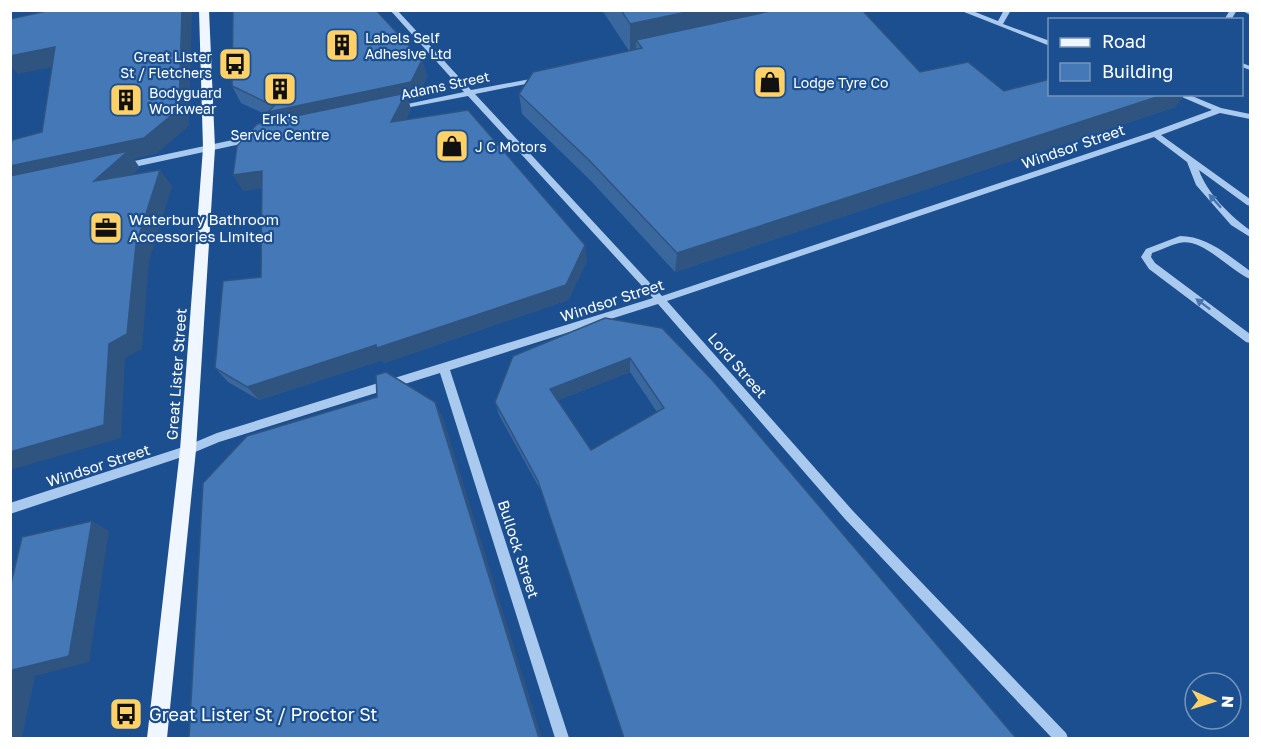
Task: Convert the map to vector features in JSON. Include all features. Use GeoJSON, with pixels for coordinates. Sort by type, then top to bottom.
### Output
{"type":"FeatureCollection","features":[{"type":"Feature","properties":{"kind":"main road","name":"Great Lister Street"},"geometry":{"type":"LineString","coordinates":[[157,738],[188,450],[209,148],[204,10]]}},
{"type":"Feature","properties":{"kind":"street","name":"Lord Street"},"geometry":{"type":"LineString","coordinates":[[393,10],[660,300],[849,515],[1061,738]]}},
{"type":"Feature","properties":{"kind":"street"},"geometry":{"type":"LineString","coordinates":[[962,10],[1046,43]]}},
{"type":"Feature","properties":{"kind":"street"},"geometry":{"type":"LineString","coordinates":[[999,25],[1008,10]]}},
{"type":"Feature","properties":{"kind":"street"},"geometry":{"type":"LineString","coordinates":[[1244,10],[1251,13]]}},
{"type":"Feature","properties":{"kind":"street","name":"Adams Street"},"geometry":{"type":"LineString","coordinates":[[387,111],[549,76]]}},
{"type":"Feature","properties":{"kind":"street"},"geometry":{"type":"LineString","coordinates":[[1184,96],[1219,110],[1251,116]]}},
{"type":"Feature","properties":{"kind":"street","name":"Windsor Street"},"geometry":{"type":"LineString","coordinates":[[10,509],[188,450],[217,438],[660,300],[1155,134],[1219,110]]}},
{"type":"Feature","properties":{"kind":"street"},"geometry":{"type":"LineString","coordinates":[[1155,134],[1251,203]]}},
{"type":"Feature","properties":{"kind":"street"},"geometry":{"type":"LineString","coordinates":[[112,169],[270,135]]}},
{"type":"Feature","properties":{"kind":"street"},"geometry":{"type":"LineString","coordinates":[[1191,160],[1199,183],[1234,223],[1251,234]]}},
{"type":"Feature","properties":{"kind":"street"},"geometry":{"type":"LineString","coordinates":[[1251,275],[1204,244],[1190,239],[1180,239],[1149,251],[1146,257],[1152,266],[1251,339]]}},
{"type":"Feature","properties":{"kind":"street","name":"Bullock Street"},"geometry":{"type":"LineString","coordinates":[[444,369],[562,738]]}},
{"type":"Feature","properties":{"kind":"building","name":"Bodyguard Workwear"},"geometry":{"type":"Polygon","coordinates":[[[51,10],[182,10],[179,109],[144,138],[10,166],[12,140],[42,132],[55,47],[10,56],[10,19],[51,10]]]}},
{"type":"Feature","properties":{"kind":"building"},"geometry":{"type":"Polygon","coordinates":[[[233,10],[376,10],[422,60],[411,82],[268,112],[274,106],[232,86],[233,10]]]}},
{"type":"Feature","properties":{"kind":"building"},"geometry":{"type":"Polygon","coordinates":[[[621,10],[696,10],[630,24],[621,10]]]}},
{"type":"Feature","properties":{"kind":"building"},"geometry":{"type":"Polygon","coordinates":[[[775,10],[862,10],[920,72],[968,62],[1004,91],[1048,80],[1048,96],[1160,96],[677,253],[589,160],[519,94],[533,72],[642,48],[636,40],[775,10]]]}},
{"type":"Feature","properties":{"kind":"building"},"geometry":{"type":"Polygon","coordinates":[[[406,93],[391,122],[468,110],[585,245],[566,285],[377,348],[376,345],[247,387],[215,368],[223,281],[261,277],[262,171],[233,175],[237,146],[257,124],[406,93]]]}},
{"type":"Feature","properties":{"kind":"building"},"geometry":{"type":"Polygon","coordinates":[[[128,151],[94,181],[160,170],[136,245],[127,334],[109,344],[104,425],[10,452],[10,176],[128,151]]]}},
{"type":"Feature","properties":{"kind":"building"},"geometry":{"type":"Polygon","coordinates":[[[605,318],[662,328],[713,381],[1016,738],[624,738],[538,481],[495,402],[513,356],[605,318]],[[630,358],[550,389],[591,450],[664,408],[630,358]]]}},
{"type":"Feature","properties":{"kind":"building"},"geometry":{"type":"Polygon","coordinates":[[[386,372],[435,402],[539,738],[189,738],[203,483],[247,436],[377,397],[376,375],[386,372]]]}},
{"type":"Feature","properties":{"kind":"building"},"geometry":{"type":"Polygon","coordinates":[[[92,521],[69,656],[12,670],[10,678],[10,588],[22,537],[92,521]]]}},
{"type":"Feature","properties":{"kind":"place","name":"Labels Self Adhesive Ltd"},"geometry":{"type":"Point","coordinates":[342,45]}},
{"type":"Feature","properties":{"kind":"place","name":"Great Lister St / Fletchers"},"geometry":{"type":"Point","coordinates":[235,64]}},
{"type":"Feature","properties":{"kind":"place","name":"Lodge Tyre Co"},"geometry":{"type":"Point","coordinates":[770,82]}},
{"type":"Feature","properties":{"kind":"place","name":"Erik's Service Centre"},"geometry":{"type":"Point","coordinates":[280,89]}},
{"type":"Feature","properties":{"kind":"place","name":"Bodyguard Workwear"},"geometry":{"type":"Point","coordinates":[126,100]}},
{"type":"Feature","properties":{"kind":"place","name":"J C Motors"},"geometry":{"type":"Point","coordinates":[452,146]}},
{"type":"Feature","properties":{"kind":"place","name":"Waterbury Bathroom Accessories Limited"},"geometry":{"type":"Point","coordinates":[106,228]}},
{"type":"Feature","properties":{"kind":"place","name":"Great Lister St / Proctor St"},"geometry":{"type":"Point","coordinates":[126,714]}}]}
